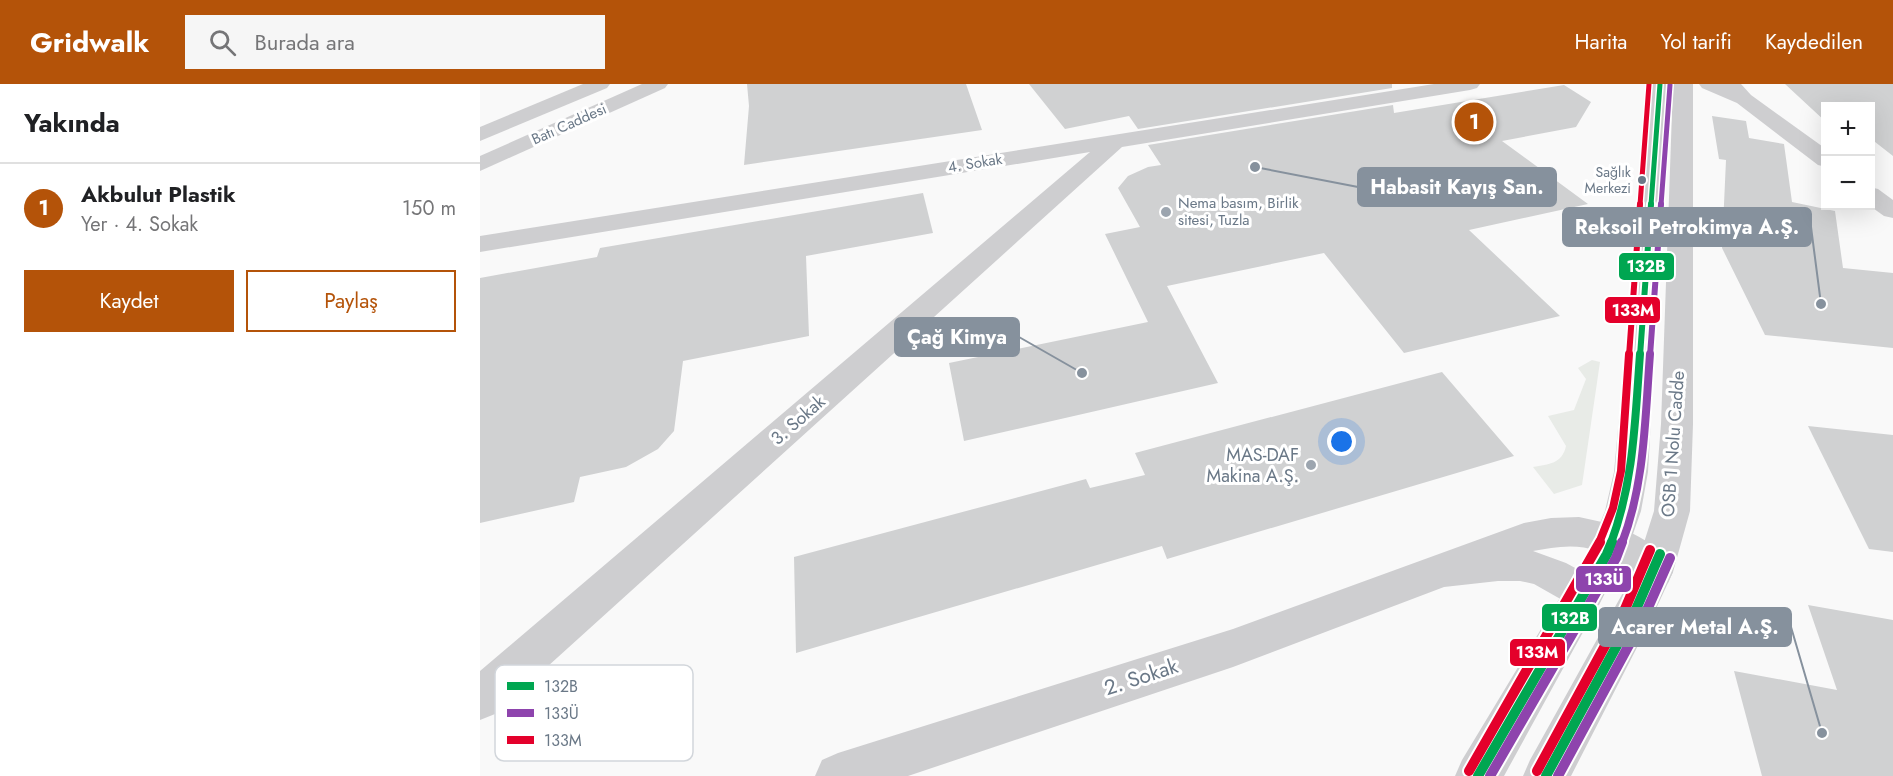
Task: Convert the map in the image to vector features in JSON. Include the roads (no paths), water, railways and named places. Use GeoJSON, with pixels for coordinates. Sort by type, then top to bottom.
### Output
{"type":"FeatureCollection","features":[{"type":"Feature","properties":{"kind":"street"},"geometry":{"type":"LineString","coordinates":[[480,135],[600,84]]}},
{"type":"Feature","properties":{"kind":"street","name":"Batı Caddesi"},"geometry":{"type":"LineString","coordinates":[[480,164],[658,84]]}},
{"type":"Feature","properties":{"kind":"street","name":"4. Sokak"},"geometry":{"type":"LineString","coordinates":[[480,244],[1470,84]]}},
{"type":"Feature","properties":{"kind":"street"},"geometry":{"type":"LineString","coordinates":[[1478,776],[1585,593],[1613,540],[1623,511],[1631,472],[1660,84]]}},
{"type":"Feature","properties":{"kind":"street","name":"OSB 1 Nolu Cadde"},"geometry":{"type":"LineString","coordinates":[[1546,776],[1634,614],[1654,572],[1672,511],[1677,446],[1683,84]]}},
{"type":"Feature","properties":{"kind":"street"},"geometry":{"type":"LineString","coordinates":[[1710,84],[1737,91],[1821,156]]}},
{"type":"Feature","properties":{"kind":"street","name":"3. Sokak"},"geometry":{"type":"LineString","coordinates":[[519,665],[1116,141]]}},
{"type":"Feature","properties":{"kind":"street"},"geometry":{"type":"LineString","coordinates":[[1875,198],[1893,211]]}},
{"type":"Feature","properties":{"kind":"street","name":"2. Sokak"},"geometry":{"type":"LineString","coordinates":[[838,776],[1233,648],[1442,571],[1483,552],[1540,535],[1565,531],[1604,534],[1645,561],[1654,572]]}},
{"type":"Feature","properties":{"kind":"street","name":"2. Sokak"},"geometry":{"type":"LineString","coordinates":[[1442,571],[1512,565],[1530,566],[1547,572],[1585,593]]}},
{"type":"Feature","properties":{"kind":"street","name":"3. Sokak"},"geometry":{"type":"LineString","coordinates":[[480,699],[495,686]]}},
{"type":"Feature","properties":{"kind":"place","name":"Akbulut Plastik"},"geometry":{"type":"Point","coordinates":[1474,122]}},
{"type":"Feature","properties":{"kind":"place","name":"Habasit Kayış San."},"geometry":{"type":"Point","coordinates":[1255,167]}},
{"type":"Feature","properties":{"kind":"place","name":"Sağlık Merkezi"},"geometry":{"type":"Point","coordinates":[1642,180]}},
{"type":"Feature","properties":{"kind":"place","name":"Nema basım, Birlik sitesi, Tuzla"},"geometry":{"type":"Point","coordinates":[1166,212]}},
{"type":"Feature","properties":{"kind":"place","name":"Reksoil Petrokimya A.Ş."},"geometry":{"type":"Point","coordinates":[1821,304]}},
{"type":"Feature","properties":{"kind":"place","name":"Çağ Kimya"},"geometry":{"type":"Point","coordinates":[1082,373]}},
{"type":"Feature","properties":{"kind":"place","name":"MAS-DAF Makina A.Ş."},"geometry":{"type":"Point","coordinates":[1311,465]}},
{"type":"Feature","properties":{"kind":"place","name":"Acarer Metal A.Ş."},"geometry":{"type":"Point","coordinates":[1822,733]}}]}
